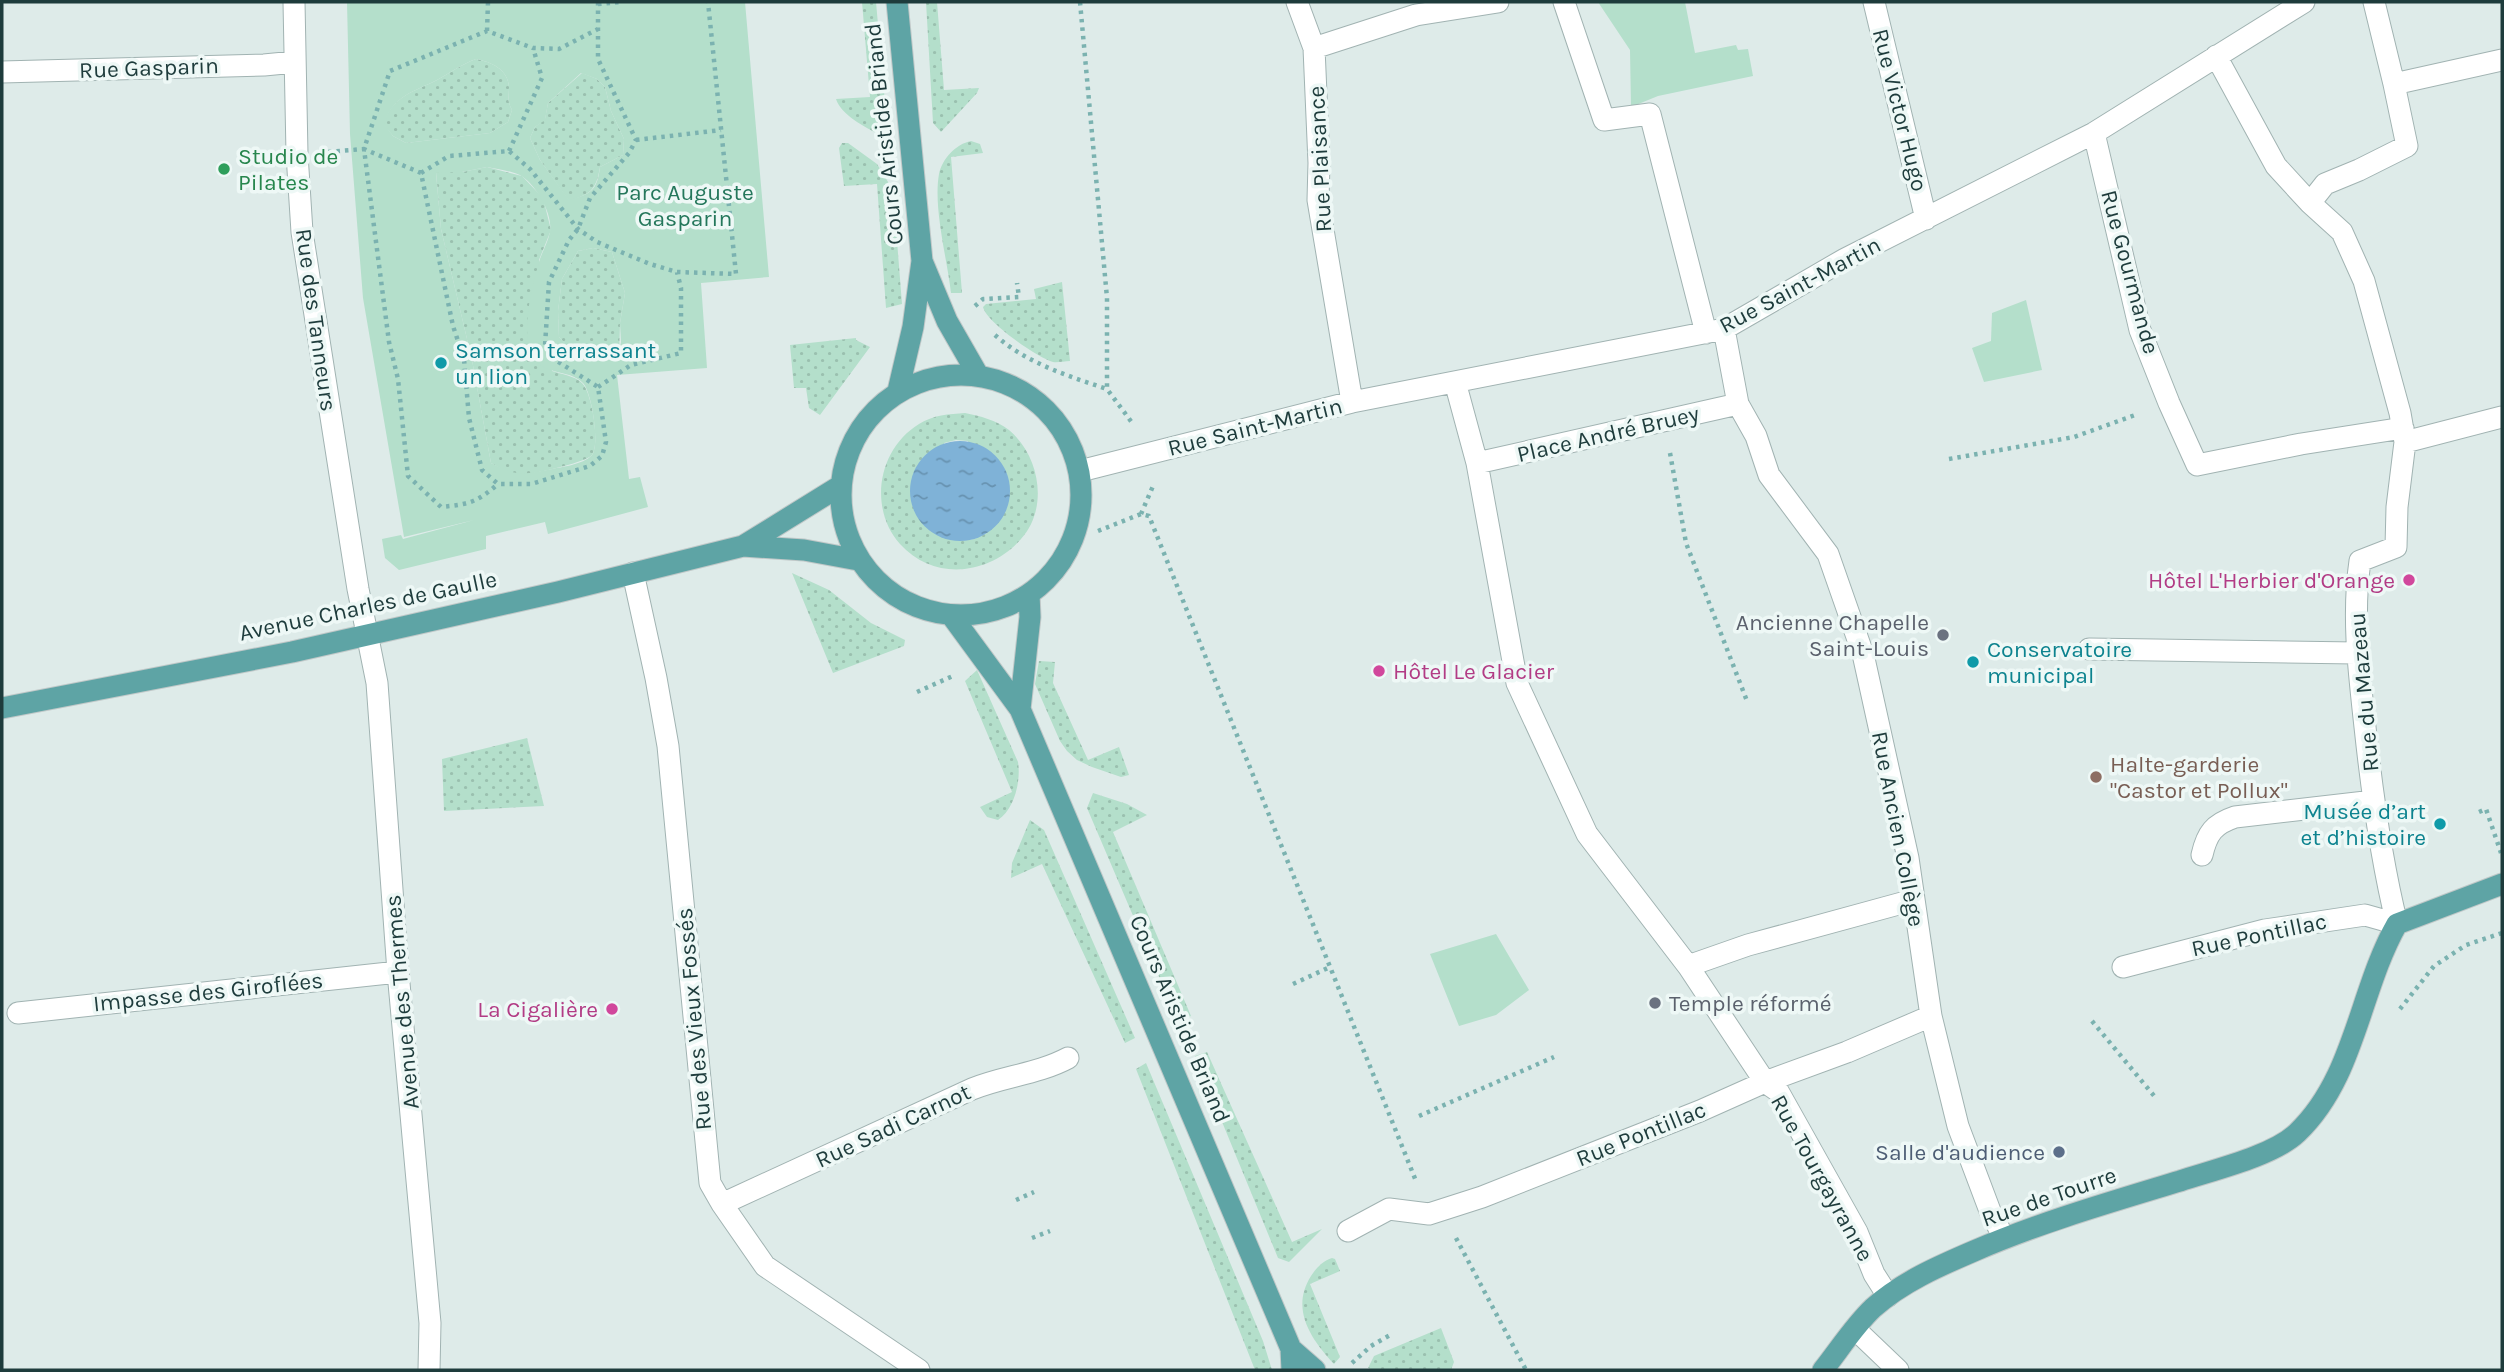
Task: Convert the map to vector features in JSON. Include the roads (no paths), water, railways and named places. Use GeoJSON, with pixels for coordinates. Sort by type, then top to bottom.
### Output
{"type":"FeatureCollection","features":[{"type":"Feature","properties":{"kind":"main road","name":"Cours Aristide Briand"},"geometry":{"type":"LineString","coordinates":[[897,2],[922,261],[912,327],[898,391]]}},
{"type":"Feature","properties":{"kind":"main road","name":"Cours Aristide Briand"},"geometry":{"type":"LineString","coordinates":[[922,261],[947,321],[978,375]]}},
{"type":"Feature","properties":{"kind":"main road"},"geometry":{"type":"LineString","coordinates":[[951,374],[978,375],[1004,382],[1028,395],[1049,412],[1065,433],[1080,471],[1082,488],[1079,518],[1069,548],[1053,573],[1029,594],[992,612],[951,615],[915,607],[893,594],[883,588],[858,560],[843,524],[839,486],[848,449],[869,416],[898,391],[923,379],[951,374]]}},
{"type":"Feature","properties":{"kind":"main road","name":"Avenue Charles de Gaulle"},"geometry":{"type":"LineString","coordinates":[[743,546],[839,486]]}},
{"type":"Feature","properties":{"kind":"main road","name":"Avenue Charles de Gaulle"},"geometry":{"type":"LineString","coordinates":[[2,708],[367,635],[743,546],[804,550],[858,560]]}},
{"type":"Feature","properties":{"kind":"main road","name":"Cours Aristide Briand"},"geometry":{"type":"LineString","coordinates":[[1020,709],[1030,617],[1029,594]]}},
{"type":"Feature","properties":{"kind":"main road","name":"Cours Aristide Briand"},"geometry":{"type":"LineString","coordinates":[[951,615],[1020,709],[1292,1360],[1315,1370]]}},
{"type":"Feature","properties":{"kind":"main road"},"geometry":{"type":"LineString","coordinates":[[2397,924],[2502,884]]}},
{"type":"Feature","properties":{"kind":"main road","name":"Rue de Tourre"},"geometry":{"type":"LineString","coordinates":[[1823,1370],[1871,1310],[1888,1296],[1934,1268],[2029,1228],[2253,1158],[2295,1135],[2316,1113],[2344,1063],[2382,950],[2397,924]]}},
{"type":"Feature","properties":{"kind":"street","name":"Rue des Tanneurs"},"geometry":{"type":"LineString","coordinates":[[294,2],[297,154],[302,232],[367,635]]}},
{"type":"Feature","properties":{"kind":"street","name":"Rue Plaisance"},"geometry":{"type":"LineString","coordinates":[[1297,2],[1314,48],[1318,200],[1352,402]]}},
{"type":"Feature","properties":{"kind":"street"},"geometry":{"type":"LineString","coordinates":[[1314,48],[1416,15],[1498,2]]}},
{"type":"Feature","properties":{"kind":"street"},"geometry":{"type":"LineString","coordinates":[[1564,2],[1604,120],[1650,114],[1738,404]]}},
{"type":"Feature","properties":{"kind":"street","name":"Rue Victor Hugo"},"geometry":{"type":"LineString","coordinates":[[1874,2],[1926,219]]}},
{"type":"Feature","properties":{"kind":"street","name":"Rue Saint-Martin"},"geometry":{"type":"LineString","coordinates":[[1080,471],[1352,402],[1715,331],[1845,259],[2094,133],[2304,2]]}},
{"type":"Feature","properties":{"kind":"street"},"geometry":{"type":"LineString","coordinates":[[2310,204],[2325,184],[2407,146],[2374,2]]}},
{"type":"Feature","properties":{"kind":"street"},"geometry":{"type":"LineString","coordinates":[[2216,56],[2276,166],[2310,204],[2342,232],[2364,281],[2407,430],[2502,417]]}},
{"type":"Feature","properties":{"kind":"street"},"geometry":{"type":"LineString","coordinates":[[2394,84],[2502,60]]}},
{"type":"Feature","properties":{"kind":"street","name":"Rue Gasparin"},"geometry":{"type":"LineString","coordinates":[[2,72],[295,62]]}},
{"type":"Feature","properties":{"kind":"street","name":"Rue Gourmande"},"geometry":{"type":"LineString","coordinates":[[2094,133],[2140,330],[2197,466],[2301,444],[2407,430]]}},
{"type":"Feature","properties":{"kind":"street"},"geometry":{"type":"LineString","coordinates":[[1455,382],[1477,463]]}},
{"type":"Feature","properties":{"kind":"street","name":"Place André Bruey"},"geometry":{"type":"LineString","coordinates":[[1477,463],[1738,404]]}},
{"type":"Feature","properties":{"kind":"street","name":"Rue Ancien Collège"},"geometry":{"type":"LineString","coordinates":[[1738,404],[1756,436],[1769,475],[1828,554],[1863,654],[1908,858],[1931,1016],[1958,1126],[1990,1211],[2004,1238]]}},
{"type":"Feature","properties":{"kind":"street","name":"Rue du Mazeau"},"geometry":{"type":"LineString","coordinates":[[2397,924],[2374,801],[2356,653],[2356,585],[2360,561],[2396,547],[2397,507],[2407,430]]}},
{"type":"Feature","properties":{"kind":"street","name":"Rue Tourgayranne"},"geometry":{"type":"LineString","coordinates":[[1477,463],[1517,683],[1587,834],[1688,966],[1765,1082],[1778,1091],[1857,1232],[1874,1274],[1888,1296]]}},
{"type":"Feature","properties":{"kind":"street","name":"Rue des Vieux Fossés"},"geometry":{"type":"LineString","coordinates":[[633,573],[668,746],[710,1184],[765,1266],[909,1368]]}},
{"type":"Feature","properties":{"kind":"street","name":"Avenue des Thermes"},"geometry":{"type":"LineString","coordinates":[[367,635],[377,683],[398,972],[430,1323],[429,1370]]}},
{"type":"Feature","properties":{"kind":"street"},"geometry":{"type":"LineString","coordinates":[[2089,649],[2356,653]]}},
{"type":"Feature","properties":{"kind":"street"},"geometry":{"type":"LineString","coordinates":[[2202,855],[2205,839],[2211,830],[2220,822],[2235,817],[2374,801]]}},
{"type":"Feature","properties":{"kind":"street"},"geometry":{"type":"LineString","coordinates":[[1688,966],[1748,945],[1913,901]]}},
{"type":"Feature","properties":{"kind":"street","name":"Rue Pontillac"},"geometry":{"type":"LineString","coordinates":[[2123,967],[2265,930],[2365,915],[2397,924]]}},
{"type":"Feature","properties":{"kind":"street","name":"Impasse des Giroflées"},"geometry":{"type":"LineString","coordinates":[[18,1013],[398,972]]}},
{"type":"Feature","properties":{"kind":"street","name":"Rue Pontillac"},"geometry":{"type":"LineString","coordinates":[[1348,1231],[1390,1209],[1429,1214],[1507,1187],[1931,1016]]}},
{"type":"Feature","properties":{"kind":"street","name":"Rue Sadi Carnot"},"geometry":{"type":"LineString","coordinates":[[722,1205],[972,1089],[989,1082],[1046,1069],[1068,1058]]}},
{"type":"Feature","properties":{"kind":"street"},"geometry":{"type":"LineString","coordinates":[[1855,1329],[1898,1370]]}},
{"type":"Feature","properties":{"kind":"water"},"geometry":{"type":"Polygon","coordinates":[[[960,441],[979,445],[996,455],[1006,472],[1010,491],[1006,510],[996,527],[979,537],[960,541],[941,537],[924,527],[914,510],[910,491],[914,472],[924,455],[941,445],[960,441]]]}},
{"type":"Feature","properties":{"kind":"place","name":"Studio de Pilates"},"geometry":{"type":"Point","coordinates":[224,169]}},
{"type":"Feature","properties":{"kind":"place","name":"Samson terrassant un lion"},"geometry":{"type":"Point","coordinates":[441,363]}},
{"type":"Feature","properties":{"kind":"place","name":"Hôtel L'Herbier d'Orange"},"geometry":{"type":"Point","coordinates":[2409,580]}},
{"type":"Feature","properties":{"kind":"place","name":"Ancienne Chapelle Saint-Louis"},"geometry":{"type":"Point","coordinates":[1943,635]}},
{"type":"Feature","properties":{"kind":"place","name":"Conservatoire municipal"},"geometry":{"type":"Point","coordinates":[1973,662]}},
{"type":"Feature","properties":{"kind":"place","name":"Hôtel Le Glacier"},"geometry":{"type":"Point","coordinates":[1379,671]}},
{"type":"Feature","properties":{"kind":"place","name":"Halte-garderie \"Castor et Pollux\""},"geometry":{"type":"Point","coordinates":[2096,777]}},
{"type":"Feature","properties":{"kind":"place","name":"Musée d’art et d’histoire"},"geometry":{"type":"Point","coordinates":[2440,824]}},
{"type":"Feature","properties":{"kind":"place","name":"Temple réformé"},"geometry":{"type":"Point","coordinates":[1655,1003]}},
{"type":"Feature","properties":{"kind":"place","name":"La Cigalière"},"geometry":{"type":"Point","coordinates":[612,1009]}},
{"type":"Feature","properties":{"kind":"place","name":"Salle d'audience"},"geometry":{"type":"Point","coordinates":[2059,1152]}},
{"type":"Feature","properties":{"kind":"park label","name":"Parc Auguste Gasparin"},"geometry":{"type":"Point","coordinates":[685,205]}}]}
